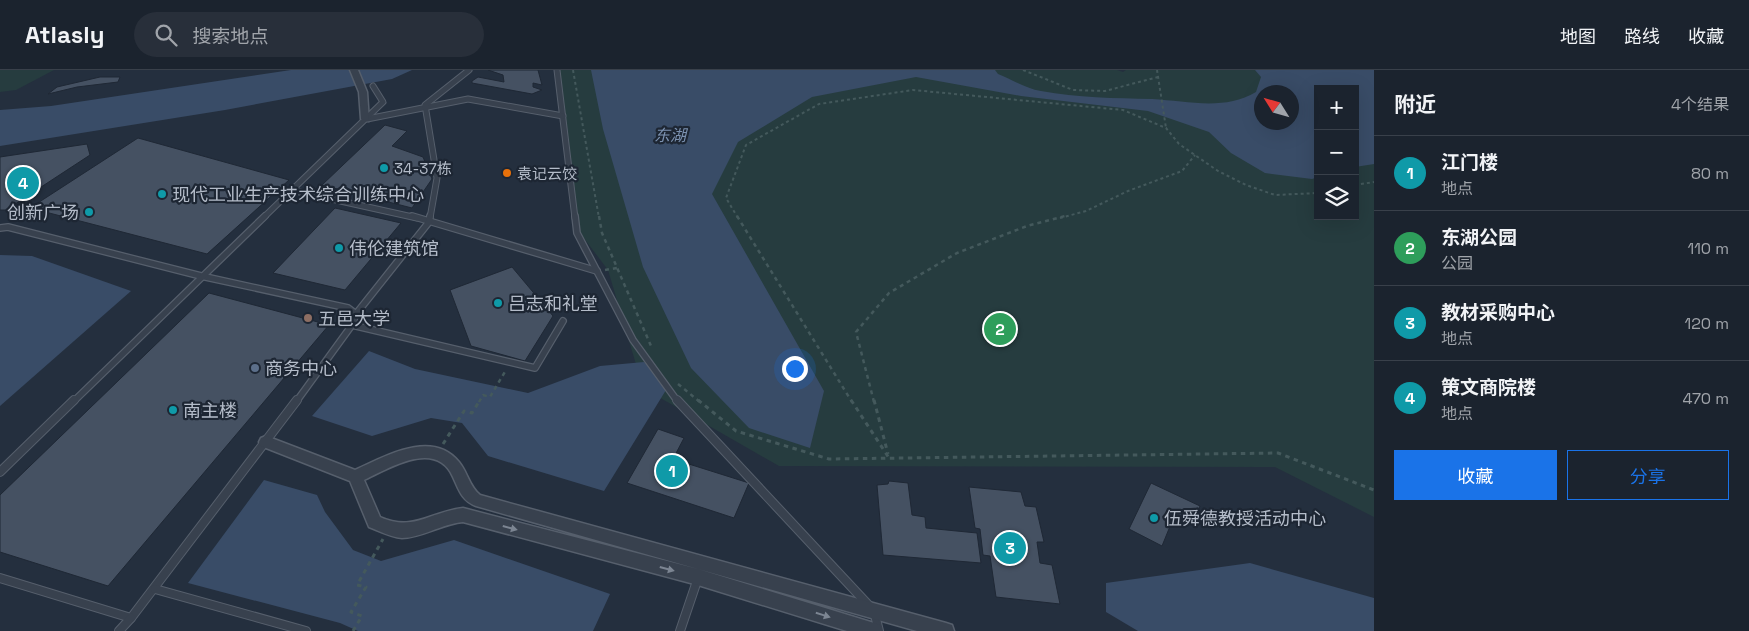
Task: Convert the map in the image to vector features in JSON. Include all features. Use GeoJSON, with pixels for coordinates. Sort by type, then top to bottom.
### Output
{"type":"FeatureCollection","features":[{"type":"Feature","properties":{"kind":"street"},"geometry":{"type":"LineString","coordinates":[[354,70],[363,92],[366,119]]}},
{"type":"Feature","properties":{"kind":"street"},"geometry":{"type":"LineString","coordinates":[[266,442],[356,477],[405,454],[421,451],[437,454],[451,460],[458,471],[461,486],[466,494],[476,500],[946,631]]}},
{"type":"Feature","properties":{"kind":"street"},"geometry":{"type":"LineString","coordinates":[[356,477],[374,522],[389,530],[398,532],[420,529],[448,516],[463,515],[698,577],[874,631]]}},
{"type":"Feature","properties":{"kind":"lane"},"geometry":{"type":"LineString","coordinates":[[425,106],[469,70]]}},
{"type":"Feature","properties":{"kind":"lane"},"geometry":{"type":"LineString","coordinates":[[557,70],[578,233],[632,340],[680,404],[874,611],[879,631]]}},
{"type":"Feature","properties":{"kind":"lane"},"geometry":{"type":"LineString","coordinates":[[0,472],[383,102],[373,86]]}},
{"type":"Feature","properties":{"kind":"lane"},"geometry":{"type":"LineString","coordinates":[[366,119],[468,99],[563,116]]}},
{"type":"Feature","properties":{"kind":"lane"},"geometry":{"type":"LineString","coordinates":[[119,631],[155,589],[352,325],[356,314],[429,222],[437,178],[425,106]]}},
{"type":"Feature","properties":{"kind":"lane"},"geometry":{"type":"LineString","coordinates":[[290,190],[429,222],[596,271]]}},
{"type":"Feature","properties":{"kind":"lane"},"geometry":{"type":"LineString","coordinates":[[0,228],[8,227],[201,276],[348,308],[356,314]]}},
{"type":"Feature","properties":{"kind":"lane"},"geometry":{"type":"LineString","coordinates":[[352,325],[535,368],[563,321]]}},
{"type":"Feature","properties":{"kind":"lane"},"geometry":{"type":"LineString","coordinates":[[680,631],[698,577]]}},
{"type":"Feature","properties":{"kind":"lane"},"geometry":{"type":"LineString","coordinates":[[0,578],[131,618]]}},
{"type":"Feature","properties":{"kind":"lane"},"geometry":{"type":"LineString","coordinates":[[155,589],[306,631]]}},
{"type":"Feature","properties":{"kind":"path"},"geometry":{"type":"LineString","coordinates":[[573,70],[602,233],[654,353]]}},
{"type":"Feature","properties":{"kind":"path"},"geometry":{"type":"LineString","coordinates":[[1023,70],[1073,90],[1105,91],[1158,77]]}},
{"type":"Feature","properties":{"kind":"path"},"geometry":{"type":"LineString","coordinates":[[1157,70],[1166,128]]}},
{"type":"Feature","properties":{"kind":"path"},"geometry":{"type":"LineString","coordinates":[[889,458],[839,382],[726,198],[746,146],[819,104],[913,90],[1123,110],[1166,128],[1179,144],[1218,171],[1246,185],[1276,195],[1314,194]]}},
{"type":"Feature","properties":{"kind":"path"},"geometry":{"type":"LineString","coordinates":[[889,458],[856,332],[888,293],[957,253],[1027,226],[1086,211],[1128,191],[1182,171],[1195,155]]}},
{"type":"Feature","properties":{"kind":"path"},"geometry":{"type":"LineString","coordinates":[[1359,184],[1374,182]]}},
{"type":"Feature","properties":{"kind":"path"},"geometry":{"type":"LineString","coordinates":[[437,454],[464,411],[472,413],[483,395],[490,397],[511,362]]}},
{"type":"Feature","properties":{"kind":"path"},"geometry":{"type":"LineString","coordinates":[[676,382],[736,431],[828,459],[1278,453],[1374,490]]}},
{"type":"Feature","properties":{"kind":"path"},"geometry":{"type":"LineString","coordinates":[[353,631],[362,616],[351,612],[366,587],[356,585],[389,530]]}},
{"type":"Feature","properties":{"kind":"green space"},"geometry":{"type":"Polygon","coordinates":[[[0,70],[54,70],[16,90],[0,92],[0,70]]]}},
{"type":"Feature","properties":{"kind":"green space"},"geometry":{"type":"Polygon","coordinates":[[[560,70],[1117,70],[1123,72],[1126,70],[1374,70],[1374,517],[1275,467],[779,466],[643,388],[608,270],[580,233],[560,70]]]}},
{"type":"Feature","properties":{"kind":"water"},"geometry":{"type":"Polygon","coordinates":[[[291,70],[412,70],[392,79],[225,110],[0,146],[0,110],[51,106],[291,70]]]}},
{"type":"Feature","properties":{"kind":"water","name":"东湖"},"geometry":{"type":"Polygon","coordinates":[[[591,70],[995,70],[998,74],[1035,90],[1082,96],[1219,103],[1244,98],[1254,93],[1254,130],[1299,130],[1299,85],[1258,85],[1261,77],[1255,70],[1374,70],[1374,164],[1359,166],[1359,85],[1314,85],[1314,178],[1312,179],[1265,173],[1231,153],[1209,132],[1148,111],[1021,96],[916,77],[812,97],[738,142],[712,194],[824,391],[810,448],[749,428],[691,368],[643,267],[603,129],[591,70]]]}},
{"type":"Feature","properties":{"kind":"water"},"geometry":{"type":"Polygon","coordinates":[[[0,255],[32,256],[131,291],[0,406],[0,255]]]}},
{"type":"Feature","properties":{"kind":"water"},"geometry":{"type":"Polygon","coordinates":[[[369,351],[415,369],[528,393],[600,366],[644,362],[650,367],[666,390],[604,491],[488,456],[462,423],[431,418],[372,436],[312,416],[369,351]]]}},
{"type":"Feature","properties":{"kind":"water"},"geometry":{"type":"Polygon","coordinates":[[[264,480],[317,495],[325,512],[353,550],[381,561],[454,540],[610,594],[593,631],[358,631],[340,623],[188,583],[264,480]]]}},
{"type":"Feature","properties":{"kind":"water"},"geometry":{"type":"Polygon","coordinates":[[[1250,563],[1374,598],[1374,631],[1138,631],[1106,612],[1106,583],[1250,563]]]}},
{"type":"Feature","properties":{"kind":"building"},"geometry":{"type":"Polygon","coordinates":[[[488,70],[538,70],[542,85],[533,83],[533,87],[542,90],[532,94],[472,83],[478,77],[504,82],[503,75],[488,70]]]}},
{"type":"Feature","properties":{"kind":"building"},"geometry":{"type":"Polygon","coordinates":[[[100,77],[120,77],[118,82],[77,87],[48,94],[57,87],[100,77]]]}},
{"type":"Feature","properties":{"kind":"building","name":"34-37栋"},"geometry":{"type":"Polygon","coordinates":[[[385,125],[407,131],[392,146],[423,157],[432,179],[412,208],[322,185],[385,125]]]}},
{"type":"Feature","properties":{"kind":"building","name":"现代工业生产技术综合训练中心"},"geometry":{"type":"Polygon","coordinates":[[[138,138],[289,180],[207,254],[30,208],[138,138]]]}},
{"type":"Feature","properties":{"kind":"building"},"geometry":{"type":"Polygon","coordinates":[[[87,144],[90,155],[6,210],[0,210],[0,157],[87,144]]]}},
{"type":"Feature","properties":{"kind":"building","name":"伟伦建筑馆"},"geometry":{"type":"Polygon","coordinates":[[[335,208],[401,223],[345,290],[273,273],[335,208]]]}},
{"type":"Feature","properties":{"kind":"building","name":"吕志和礼堂"},"geometry":{"type":"Polygon","coordinates":[[[512,267],[553,316],[525,361],[471,346],[450,290],[512,267]]]}},
{"type":"Feature","properties":{"kind":"building","name":"南主楼"},"geometry":{"type":"Polygon","coordinates":[[[209,293],[329,325],[108,586],[0,552],[0,495],[209,293]]]}},
{"type":"Feature","properties":{"kind":"building"},"geometry":{"type":"Polygon","coordinates":[[[658,429],[684,438],[673,459],[749,483],[734,518],[627,483],[658,429]]]}},
{"type":"Feature","properties":{"kind":"building"},"geometry":{"type":"Polygon","coordinates":[[[889,481],[908,483],[912,515],[925,517],[926,528],[977,533],[981,563],[883,555],[877,485],[888,484],[889,481]]]}},
{"type":"Feature","properties":{"kind":"building","name":"伍舜德教授活动中心"},"geometry":{"type":"Polygon","coordinates":[[[1151,483],[1200,506],[1193,522],[1175,514],[1162,546],[1129,529],[1151,483]]]}},
{"type":"Feature","properties":{"kind":"building"},"geometry":{"type":"Polygon","coordinates":[[[969,487],[1021,492],[1025,506],[1036,507],[1044,542],[1037,542],[1040,563],[1052,565],[1060,604],[996,597],[990,556],[983,555],[980,529],[975,528],[969,487]]]}},
{"type":"Feature","properties":{"kind":"place","name":"34-37栋"},"geometry":{"type":"Point","coordinates":[384,168]}},
{"type":"Feature","properties":{"kind":"place","name":"袁记云饺"},"geometry":{"type":"Point","coordinates":[507,173]}},
{"type":"Feature","properties":{"kind":"place","name":"策文商院楼"},"geometry":{"type":"Point","coordinates":[23,183]}},
{"type":"Feature","properties":{"kind":"place","name":"现代工业生产技术综合训练中心"},"geometry":{"type":"Point","coordinates":[162,194]}},
{"type":"Feature","properties":{"kind":"place","name":"创新广场"},"geometry":{"type":"Point","coordinates":[89,212]}},
{"type":"Feature","properties":{"kind":"place","name":"伟伦建筑馆"},"geometry":{"type":"Point","coordinates":[339,248]}},
{"type":"Feature","properties":{"kind":"place","name":"吕志和礼堂"},"geometry":{"type":"Point","coordinates":[498,303]}},
{"type":"Feature","properties":{"kind":"place","name":"五邑大学"},"geometry":{"type":"Point","coordinates":[308,318]}},
{"type":"Feature","properties":{"kind":"place","name":"东湖公园"},"geometry":{"type":"Point","coordinates":[1000,329]}},
{"type":"Feature","properties":{"kind":"place","name":"商务中心"},"geometry":{"type":"Point","coordinates":[255,368]}},
{"type":"Feature","properties":{"kind":"place","name":"南主楼"},"geometry":{"type":"Point","coordinates":[173,410]}},
{"type":"Feature","properties":{"kind":"place","name":"江门楼"},"geometry":{"type":"Point","coordinates":[672,471]}},
{"type":"Feature","properties":{"kind":"place","name":"伍舜德教授活动中心"},"geometry":{"type":"Point","coordinates":[1154,518]}},
{"type":"Feature","properties":{"kind":"place","name":"教材采购中心"},"geometry":{"type":"Point","coordinates":[1010,548]}}]}
